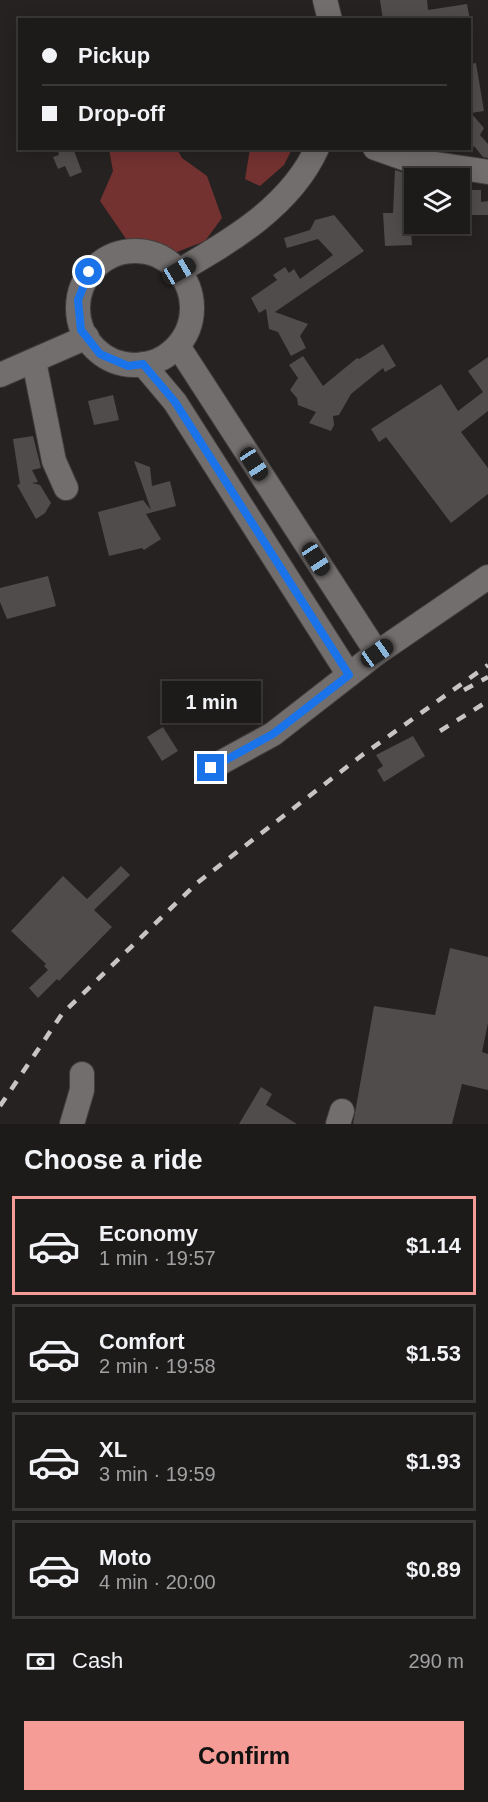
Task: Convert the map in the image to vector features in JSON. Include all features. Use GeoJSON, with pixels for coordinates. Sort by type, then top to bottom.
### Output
{"type":"FeatureCollection","features":[{"type":"Feature","properties":{"kind":"street"},"geometry":{"type":"LineString","coordinates":[[325,0],[330,18]]}},
{"type":"Feature","properties":{"kind":"street"},"geometry":{"type":"LineString","coordinates":[[179,271],[255,222],[289,192],[316,150]]}},
{"type":"Feature","properties":{"kind":"street"},"geometry":{"type":"LineString","coordinates":[[381,150],[409,160],[488,172]]}},
{"type":"Feature","properties":{"kind":"street"},"geometry":{"type":"LineString","coordinates":[[143,249],[171,261],[179,271],[189,285],[193,315],[178,346],[158,362],[128,366],[100,354],[81,330],[78,300],[89,272],[113,254],[143,249]]}},
{"type":"Feature","properties":{"kind":"street"},"geometry":{"type":"LineString","coordinates":[[0,375],[87,337]]}},
{"type":"Feature","properties":{"kind":"street"},"geometry":{"type":"LineString","coordinates":[[178,346],[377,653]]}},
{"type":"Feature","properties":{"kind":"street"},"geometry":{"type":"LineString","coordinates":[[34,361],[54,462],[66,488]]}},
{"type":"Feature","properties":{"kind":"street"},"geometry":{"type":"LineString","coordinates":[[143,364],[175,402],[349,675]]}},
{"type":"Feature","properties":{"kind":"street"},"geometry":{"type":"LineString","coordinates":[[211,768],[273,734],[377,653],[488,577]]}},
{"type":"Feature","properties":{"kind":"street"},"geometry":{"type":"LineString","coordinates":[[72,1124],[82,1090],[82,1074]]}},
{"type":"Feature","properties":{"kind":"shaded area"},"geometry":{"type":"Polygon","coordinates":[[[109,150],[178,150],[182,158],[207,176],[222,218],[205,241],[144,265],[100,201],[113,171],[109,150]]]}},
{"type":"Feature","properties":{"kind":"shaded area"},"geometry":{"type":"Polygon","coordinates":[[[250,150],[292,150],[284,165],[260,186],[245,179],[250,150]]]}},
{"type":"Feature","properties":{"kind":"building"},"geometry":{"type":"Polygon","coordinates":[[[380,0],[427,0],[428,10],[467,4],[470,18],[383,18],[380,0]]]}},
{"type":"Feature","properties":{"kind":"building"},"geometry":{"type":"Polygon","coordinates":[[[476,63],[484,111],[471,113],[471,64],[476,63]]]}},
{"type":"Feature","properties":{"kind":"building"},"geometry":{"type":"Polygon","coordinates":[[[471,113],[484,128],[480,135],[488,144],[488,158],[483,157],[474,146],[470,153],[471,113]]]}},
{"type":"Feature","properties":{"kind":"building"},"geometry":{"type":"Polygon","coordinates":[[[58,150],[74,150],[82,172],[70,177],[65,166],[58,169],[53,157],[59,155],[58,150]]]}},
{"type":"Feature","properties":{"kind":"building"},"geometry":{"type":"Polygon","coordinates":[[[395,170],[404,173],[404,234],[411,234],[412,245],[385,246],[383,213],[393,213],[395,170]]]}},
{"type":"Feature","properties":{"kind":"building"},"geometry":{"type":"Polygon","coordinates":[[[470,190],[481,190],[481,202],[488,201],[488,215],[470,215],[470,190]]]}},
{"type":"Feature","properties":{"kind":"building"},"geometry":{"type":"Polygon","coordinates":[[[334,215],[364,251],[275,312],[308,324],[300,336],[306,348],[291,356],[278,332],[269,329],[266,309],[259,313],[251,298],[277,280],[273,275],[285,267],[289,273],[294,269],[300,279],[333,255],[318,239],[287,248],[284,238],[310,230],[315,220],[334,215]]]}},
{"type":"Feature","properties":{"kind":"building"},"geometry":{"type":"Polygon","coordinates":[[[383,344],[396,366],[385,372],[383,368],[351,394],[339,415],[333,416],[334,425],[331,431],[309,423],[316,412],[298,405],[297,398],[290,390],[298,378],[289,365],[303,356],[323,386],[357,358],[359,359],[383,344]]]}},
{"type":"Feature","properties":{"kind":"building"},"geometry":{"type":"Polygon","coordinates":[[[488,357],[488,411],[461,432],[488,468],[488,494],[451,523],[386,437],[379,442],[371,429],[441,384],[458,411],[483,392],[468,371],[488,357]]]}},
{"type":"Feature","properties":{"kind":"building"},"geometry":{"type":"Polygon","coordinates":[[[113,395],[119,420],[94,425],[88,401],[113,395]]]}},
{"type":"Feature","properties":{"kind":"building"},"geometry":{"type":"Polygon","coordinates":[[[33,436],[41,468],[32,470],[38,482],[32,483],[40,485],[51,503],[45,513],[36,519],[17,485],[20,484],[13,439],[33,436]]]}},
{"type":"Feature","properties":{"kind":"building"},"geometry":{"type":"Polygon","coordinates":[[[134,461],[150,467],[152,486],[170,481],[176,506],[146,514],[161,539],[144,550],[142,548],[109,556],[98,512],[143,500],[151,510],[134,461]]]}},
{"type":"Feature","properties":{"kind":"building"},"geometry":{"type":"Polygon","coordinates":[[[48,576],[56,606],[7,619],[0,602],[0,588],[48,576]]]}},
{"type":"Feature","properties":{"kind":"building"},"geometry":{"type":"Polygon","coordinates":[[[163,727],[178,751],[162,761],[147,737],[163,727]]]}},
{"type":"Feature","properties":{"kind":"building"},"geometry":{"type":"Polygon","coordinates":[[[413,736],[425,756],[384,782],[377,770],[383,766],[376,755],[413,736]]]}},
{"type":"Feature","properties":{"kind":"building"},"geometry":{"type":"Polygon","coordinates":[[[121,866],[130,875],[94,910],[112,927],[59,981],[57,979],[38,998],[29,988],[48,970],[44,966],[46,964],[11,931],[63,876],[87,899],[121,866]]]}},
{"type":"Feature","properties":{"kind":"building"},"geometry":{"type":"Polygon","coordinates":[[[450,948],[488,957],[488,1023],[482,1052],[488,1054],[488,1090],[462,1084],[452,1124],[353,1124],[374,1006],[435,1015],[450,948]]]}},
{"type":"Feature","properties":{"kind":"building"},"geometry":{"type":"Polygon","coordinates":[[[261,1087],[272,1094],[266,1105],[297,1124],[239,1124],[261,1087]]]}},
{"type":"Feature","properties":{"kind":"railway"},"geometry":{"type":"LineString","coordinates":[[0,1106],[62,1014],[197,883],[361,756],[488,665]]}},
{"type":"Feature","properties":{"kind":"railway"},"geometry":{"type":"LineString","coordinates":[[464,690],[488,677]]}},
{"type":"Feature","properties":{"kind":"railway"},"geometry":{"type":"LineString","coordinates":[[440,731],[488,701]]}},
{"type":"Feature","properties":{"kind":"route"},"geometry":{"type":"LineString","coordinates":[[89,272],[78,300],[81,330],[100,354],[128,366],[143,364],[175,402],[349,675],[273,734],[211,768]]}}]}
